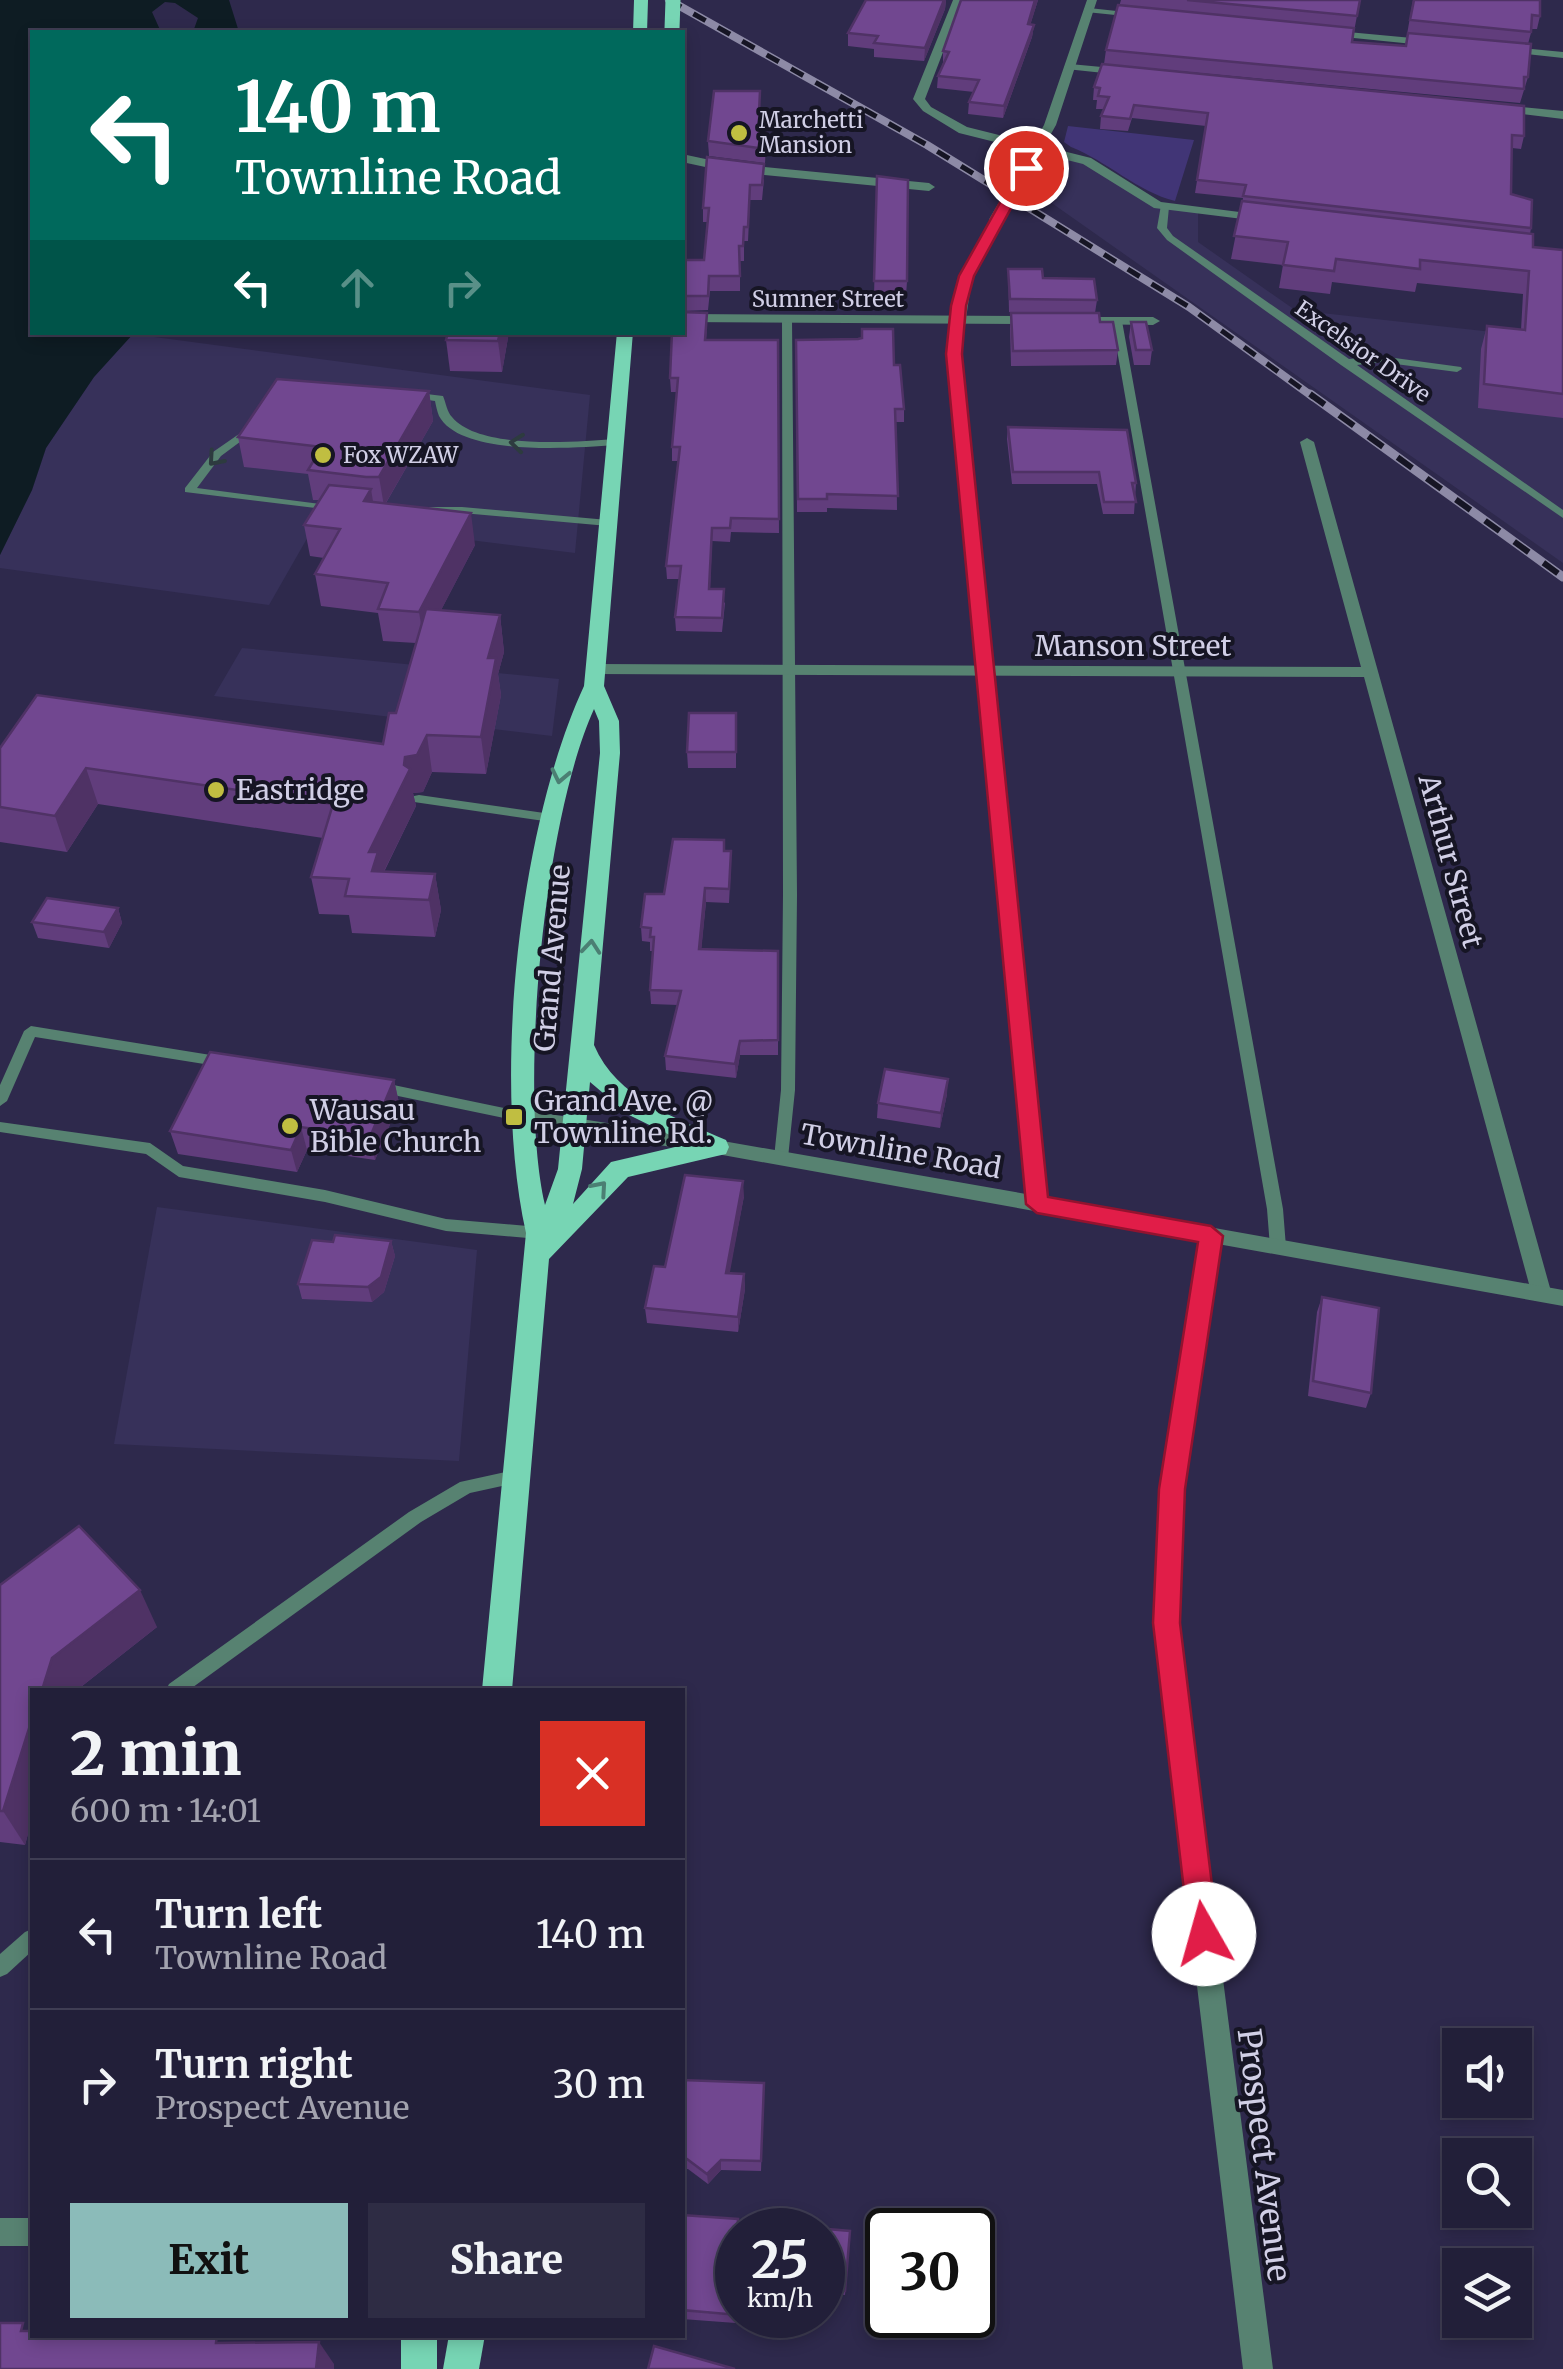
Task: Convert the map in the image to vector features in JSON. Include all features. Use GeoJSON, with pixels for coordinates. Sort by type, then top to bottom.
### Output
{"type":"FeatureCollection","features":[{"type":"Feature","properties":{"kind":"main road"},"geometry":{"type":"LineString","coordinates":[[672,30],[673,0]]}},
{"type":"Feature","properties":{"kind":"main road","name":"Grand Avenue"},"geometry":{"type":"LineString","coordinates":[[498,1688],[537,1247],[526,1192],[524,1046],[551,818],[572,730],[594,677],[625,335]]}},
{"type":"Feature","properties":{"kind":"main road","name":"Grand Avenue"},"geometry":{"type":"LineString","coordinates":[[537,1247],[567,1188],[582,1044],[611,737],[594,677]]}},
{"type":"Feature","properties":{"kind":"main road"},"geometry":{"type":"LineString","coordinates":[[582,1044],[594,1071],[618,1095],[717,1147]]}},
{"type":"Feature","properties":{"kind":"main road"},"geometry":{"type":"LineString","coordinates":[[537,1247],[620,1168],[717,1147]]}},
{"type":"Feature","properties":{"kind":"main road"},"geometry":{"type":"LineString","coordinates":[[419,2369],[420,2338]]}},
{"type":"Feature","properties":{"kind":"main road"},"geometry":{"type":"LineString","coordinates":[[461,2369],[466,2338]]}},
{"type":"Feature","properties":{"kind":"street"},"geometry":{"type":"LineString","coordinates":[[958,0],[919,99],[927,109],[963,130],[1087,161],[1137,195],[1164,206],[1275,221]]}},
{"type":"Feature","properties":{"kind":"street"},"geometry":{"type":"LineString","coordinates":[[1037,1204],[954,354],[956,320],[966,276],[1050,125],[1090,5]]}},
{"type":"Feature","properties":{"kind":"street"},"geometry":{"type":"LineString","coordinates":[[1070,67],[1136,74]]}},
{"type":"Feature","properties":{"kind":"street"},"geometry":{"type":"LineString","coordinates":[[1487,108],[1563,115]]}},
{"type":"Feature","properties":{"kind":"street"},"geometry":{"type":"LineString","coordinates":[[685,159],[730,168],[929,188]]}},
{"type":"Feature","properties":{"kind":"street","name":"Sumner Street"},"geometry":{"type":"LineString","coordinates":[[685,318],[1153,321]]}},
{"type":"Feature","properties":{"kind":"street","name":"Arthur Street"},"geometry":{"type":"LineString","coordinates":[[1308,442],[1370,672],[1552,1297]]}},
{"type":"Feature","properties":{"kind":"street","name":"Manson Street"},"geometry":{"type":"LineString","coordinates":[[594,677],[789,670],[1370,672]]}},
{"type":"Feature","properties":{"kind":"street","name":"Townline Road"},"geometry":{"type":"LineString","coordinates":[[523,1117],[781,1158],[1552,1297]]}},
{"type":"Feature","properties":{"kind":"street","name":"Prospect Avenue"},"geometry":{"type":"LineString","coordinates":[[1211,1236],[1170,1511],[1167,1636],[1258,2369]]}},
{"type":"Feature","properties":{"kind":"street"},"geometry":{"type":"LineString","coordinates":[[0,2232],[30,2232]]}},
{"type":"Feature","properties":{"kind":"lane"},"geometry":{"type":"LineString","coordinates":[[1090,5],[1151,16]]}},
{"type":"Feature","properties":{"kind":"lane"},"geometry":{"type":"LineString","coordinates":[[1329,33],[1428,42]]}},
{"type":"Feature","properties":{"kind":"lane"},"geometry":{"type":"LineString","coordinates":[[1506,50],[1563,55]]}},
{"type":"Feature","properties":{"kind":"lane","name":"Excelsior Drive"},"geometry":{"type":"LineString","coordinates":[[1164,206],[1162,228],[1170,238],[1563,514]]}},
{"type":"Feature","properties":{"kind":"lane"},"geometry":{"type":"LineString","coordinates":[[781,1158],[788,1076],[787,318]]}},
{"type":"Feature","properties":{"kind":"lane"},"geometry":{"type":"LineString","coordinates":[[1117,321],[1276,1209],[1278,1247]]}},
{"type":"Feature","properties":{"kind":"lane"},"geometry":{"type":"LineString","coordinates":[[1345,363],[1380,359],[1457,369]]}},
{"type":"Feature","properties":{"kind":"lane"},"geometry":{"type":"LineString","coordinates":[[400,394],[439,398],[439,408],[446,418],[469,434],[484,438],[554,446],[614,442]]}},
{"type":"Feature","properties":{"kind":"lane"},"geometry":{"type":"LineString","coordinates":[[264,412],[253,427],[217,454],[190,490],[353,511]]}},
{"type":"Feature","properties":{"kind":"lane"},"geometry":{"type":"LineString","coordinates":[[396,512],[462,510],[608,524]]}},
{"type":"Feature","properties":{"kind":"lane"},"geometry":{"type":"LineString","coordinates":[[419,800],[551,818]]}},
{"type":"Feature","properties":{"kind":"lane"},"geometry":{"type":"LineString","coordinates":[[0,1102],[31,1031],[240,1064]]}},
{"type":"Feature","properties":{"kind":"lane"},"geometry":{"type":"LineString","coordinates":[[356,1083],[523,1117]]}},
{"type":"Feature","properties":{"kind":"lane"},"geometry":{"type":"LineString","coordinates":[[0,1127],[150,1149],[179,1171],[326,1196],[537,1247]]}},
{"type":"Feature","properties":{"kind":"lane"},"geometry":{"type":"LineString","coordinates":[[178,1688],[415,1517],[466,1488],[515,1477]]}},
{"type":"Feature","properties":{"kind":"lane"},"geometry":{"type":"LineString","coordinates":[[0,1967],[30,1942]]}},
{"type":"Feature","properties":{"kind":"shaded area"},"geometry":{"type":"Polygon","coordinates":[[[0,0],[229,0],[238,30],[196,30],[198,18],[175,3],[165,2],[152,12],[160,30],[30,30],[30,335],[132,335],[94,377],[46,448],[32,490],[0,555],[0,0]]]}},
{"type":"Feature","properties":{"kind":"shaded area"},"geometry":{"type":"Polygon","coordinates":[[[1068,126],[1194,140],[1175,201],[1148,191],[1071,147],[1064,142],[1068,126]]]}},
{"type":"Feature","properties":{"kind":"shaded area"},"geometry":{"type":"Polygon","coordinates":[[[1037,148],[1070,156],[1150,202],[1198,212],[1198,242],[1295,310],[1563,340],[1563,563],[1019,180],[1037,148]]]}},
{"type":"Feature","properties":{"kind":"shaded area"},"geometry":{"type":"Polygon","coordinates":[[[131,335],[140,335],[590,395],[575,553],[317,521],[269,605],[0,568],[0,555],[32,490],[46,448],[94,377],[131,335]]]}},
{"type":"Feature","properties":{"kind":"shaded area"},"geometry":{"type":"Polygon","coordinates":[[[242,648],[559,679],[552,736],[214,696],[242,648]]]}},
{"type":"Feature","properties":{"kind":"shaded area"},"geometry":{"type":"Polygon","coordinates":[[[157,1207],[477,1250],[459,1461],[114,1444],[157,1207]]]}},
{"type":"Feature","properties":{"kind":"building"},"geometry":{"type":"Polygon","coordinates":[[[866,0],[944,0],[925,48],[874,43],[878,36],[848,33],[866,0]]]}},
{"type":"Feature","properties":{"kind":"building"},"geometry":{"type":"Polygon","coordinates":[[[961,0],[1035,0],[1028,24],[1034,25],[1004,106],[969,102],[979,80],[938,76],[949,52],[943,51],[961,0]]]}},
{"type":"Feature","properties":{"kind":"building"},"geometry":{"type":"Polygon","coordinates":[[[1187,0],[1360,0],[1357,16],[1187,0]]]}},
{"type":"Feature","properties":{"kind":"building"},"geometry":{"type":"Polygon","coordinates":[[[1414,0],[1540,0],[1540,16],[1532,15],[1531,32],[1410,20],[1414,0]]]}},
{"type":"Feature","properties":{"kind":"building"},"geometry":{"type":"Polygon","coordinates":[[[1118,5],[1354,28],[1352,42],[1406,46],[1408,33],[1531,44],[1528,77],[1524,77],[1524,89],[1106,50],[1118,5]]]}},
{"type":"Feature","properties":{"kind":"building"},"geometry":{"type":"Polygon","coordinates":[[[1102,64],[1524,106],[1524,136],[1512,135],[1511,194],[1532,200],[1531,228],[1243,196],[1246,185],[1197,180],[1208,113],[1134,105],[1130,119],[1101,116],[1109,97],[1098,96],[1100,88],[1094,87],[1102,64]]]}},
{"type":"Feature","properties":{"kind":"building"},"geometry":{"type":"Polygon","coordinates":[[[714,91],[760,91],[759,113],[767,113],[765,149],[708,141],[714,91]]]}},
{"type":"Feature","properties":{"kind":"building"},"geometry":{"type":"Polygon","coordinates":[[[707,157],[764,164],[762,185],[750,185],[748,227],[744,227],[743,246],[739,246],[740,276],[709,276],[708,296],[685,296],[685,260],[704,260],[709,208],[703,208],[707,157]]]}},
{"type":"Feature","properties":{"kind":"building"},"geometry":{"type":"Polygon","coordinates":[[[877,176],[908,180],[907,281],[874,281],[877,176]]]}},
{"type":"Feature","properties":{"kind":"building"},"geometry":{"type":"Polygon","coordinates":[[[1242,201],[1533,234],[1533,247],[1563,250],[1563,394],[1484,384],[1487,326],[1525,330],[1529,271],[1420,260],[1420,269],[1336,259],[1334,271],[1283,265],[1288,242],[1234,236],[1242,201]]]}},
{"type":"Feature","properties":{"kind":"building"},"geometry":{"type":"Polygon","coordinates":[[[1008,269],[1042,269],[1043,278],[1094,279],[1097,300],[1010,299],[1008,269]]]}},
{"type":"Feature","properties":{"kind":"building"},"geometry":{"type":"Polygon","coordinates":[[[685,312],[707,313],[705,340],[778,340],[779,519],[731,518],[730,528],[712,528],[709,589],[724,589],[722,618],[675,617],[681,566],[666,566],[680,447],[672,447],[678,378],[670,378],[672,335],[685,335],[685,312]]]}},
{"type":"Feature","properties":{"kind":"building"},"geometry":{"type":"Polygon","coordinates":[[[1011,313],[1099,313],[1100,322],[1113,322],[1118,350],[1013,351],[1011,313]]]}},
{"type":"Feature","properties":{"kind":"building"},"geometry":{"type":"Polygon","coordinates":[[[1131,322],[1146,322],[1152,350],[1136,350],[1131,322]]]}},
{"type":"Feature","properties":{"kind":"building"},"geometry":{"type":"Polygon","coordinates":[[[862,329],[893,329],[894,365],[900,365],[904,409],[895,409],[898,496],[827,494],[827,499],[798,499],[796,340],[858,339],[862,338],[862,329]]]}},
{"type":"Feature","properties":{"kind":"building"},"geometry":{"type":"Polygon","coordinates":[[[447,335],[499,335],[498,341],[446,340],[447,335]]]}},
{"type":"Feature","properties":{"kind":"building"},"geometry":{"type":"Polygon","coordinates":[[[277,379],[429,391],[379,477],[366,477],[308,470],[322,447],[238,437],[277,379]]]}},
{"type":"Feature","properties":{"kind":"building"},"geometry":{"type":"Polygon","coordinates":[[[1008,427],[1127,430],[1136,502],[1104,502],[1099,472],[1013,472],[1008,427]]]}},
{"type":"Feature","properties":{"kind":"building"},"geometry":{"type":"Polygon","coordinates":[[[329,485],[371,489],[364,501],[471,513],[419,612],[378,609],[388,583],[315,574],[340,529],[304,525],[329,485]]]}},
{"type":"Feature","properties":{"kind":"building"},"geometry":{"type":"Polygon","coordinates":[[[426,609],[500,615],[488,658],[496,658],[481,737],[427,735],[417,755],[405,757],[404,765],[410,769],[369,852],[378,852],[372,871],[435,874],[429,900],[345,896],[349,879],[311,877],[333,804],[86,768],[55,816],[0,807],[0,748],[37,695],[383,744],[389,713],[396,713],[426,609]]]}},
{"type":"Feature","properties":{"kind":"building"},"geometry":{"type":"Polygon","coordinates":[[[689,713],[736,713],[736,752],[687,752],[689,713]]]}},
{"type":"Feature","properties":{"kind":"building"},"geometry":{"type":"Polygon","coordinates":[[[673,839],[724,840],[724,851],[731,851],[729,889],[705,888],[699,949],[778,951],[778,1040],[740,1041],[735,1064],[665,1056],[681,991],[650,990],[654,937],[650,937],[651,928],[641,927],[645,894],[664,894],[673,839]]]}},
{"type":"Feature","properties":{"kind":"building"},"geometry":{"type":"Polygon","coordinates":[[[47,898],[118,908],[104,932],[32,922],[47,898]]]}},
{"type":"Feature","properties":{"kind":"building","name":"Wausau Bible Church"},"geometry":{"type":"Polygon","coordinates":[[[210,1052],[394,1080],[370,1137],[301,1127],[291,1150],[170,1131],[210,1052]]]}},
{"type":"Feature","properties":{"kind":"building"},"geometry":{"type":"Polygon","coordinates":[[[885,1069],[948,1079],[941,1113],[878,1103],[885,1069]]]}},
{"type":"Feature","properties":{"kind":"building"},"geometry":{"type":"Polygon","coordinates":[[[685,1175],[743,1181],[726,1273],[744,1274],[738,1317],[645,1308],[654,1266],[665,1267],[685,1175]]]}},
{"type":"Feature","properties":{"kind":"building"},"geometry":{"type":"Polygon","coordinates":[[[335,1235],[391,1241],[381,1277],[368,1287],[298,1284],[312,1240],[333,1242],[335,1235]]]}},
{"type":"Feature","properties":{"kind":"building"},"geometry":{"type":"Polygon","coordinates":[[[1322,1297],[1379,1308],[1371,1393],[1313,1381],[1322,1297]]]}},
{"type":"Feature","properties":{"kind":"building"},"geometry":{"type":"Polygon","coordinates":[[[79,1526],[140,1590],[52,1658],[43,1688],[30,1688],[30,1725],[3,1811],[0,1811],[0,1585],[79,1526]]]}},
{"type":"Feature","properties":{"kind":"building"},"geometry":{"type":"Polygon","coordinates":[[[685,2080],[764,2083],[761,2161],[721,2160],[707,2174],[687,2159],[685,2080]]]}},
{"type":"Feature","properties":{"kind":"building"},"geometry":{"type":"Polygon","coordinates":[[[685,2215],[715,2217],[715,2313],[685,2310],[685,2215]]]}},
{"type":"Feature","properties":{"kind":"building"},"geometry":{"type":"Polygon","coordinates":[[[845,2231],[850,2231],[845,2291],[845,2231]]]}},
{"type":"Feature","properties":{"kind":"building"},"geometry":{"type":"Polygon","coordinates":[[[0,2323],[23,2323],[21,2331],[30,2331],[30,2338],[319,2342],[316,2369],[0,2369],[0,2323]]]}},
{"type":"Feature","properties":{"kind":"building"},"geometry":{"type":"Polygon","coordinates":[[[654,2346],[735,2369],[648,2369],[654,2346]]]}},
{"type":"Feature","properties":{"kind":"railway"},"geometry":{"type":"LineString","coordinates":[[669,0],[927,145],[1189,307],[1313,397]]}},
{"type":"Feature","properties":{"kind":"railway"},"geometry":{"type":"LineString","coordinates":[[1310,394],[1563,577]]}},
{"type":"Feature","properties":{"kind":"place","name":"Marchetti Mansion"},"geometry":{"type":"Point","coordinates":[739,133]}},
{"type":"Feature","properties":{"kind":"place","name":"Fox WZAW"},"geometry":{"type":"Point","coordinates":[323,455]}},
{"type":"Feature","properties":{"kind":"place","name":"Eastridge"},"geometry":{"type":"Point","coordinates":[216,790]}},
{"type":"Feature","properties":{"kind":"place","name":"Grand Ave. @ Townline Rd."},"geometry":{"type":"Point","coordinates":[514,1117]}},
{"type":"Feature","properties":{"kind":"place","name":"Wausau Bible Church"},"geometry":{"type":"Point","coordinates":[290,1126]}},
{"type":"Feature","properties":{"kind":"route"},"geometry":{"type":"LineString","coordinates":[[1026,168],[966,276],[958,306],[954,354],[1037,1204],[1211,1236],[1172,1489],[1166,1623],[1204,1934]]}}]}
